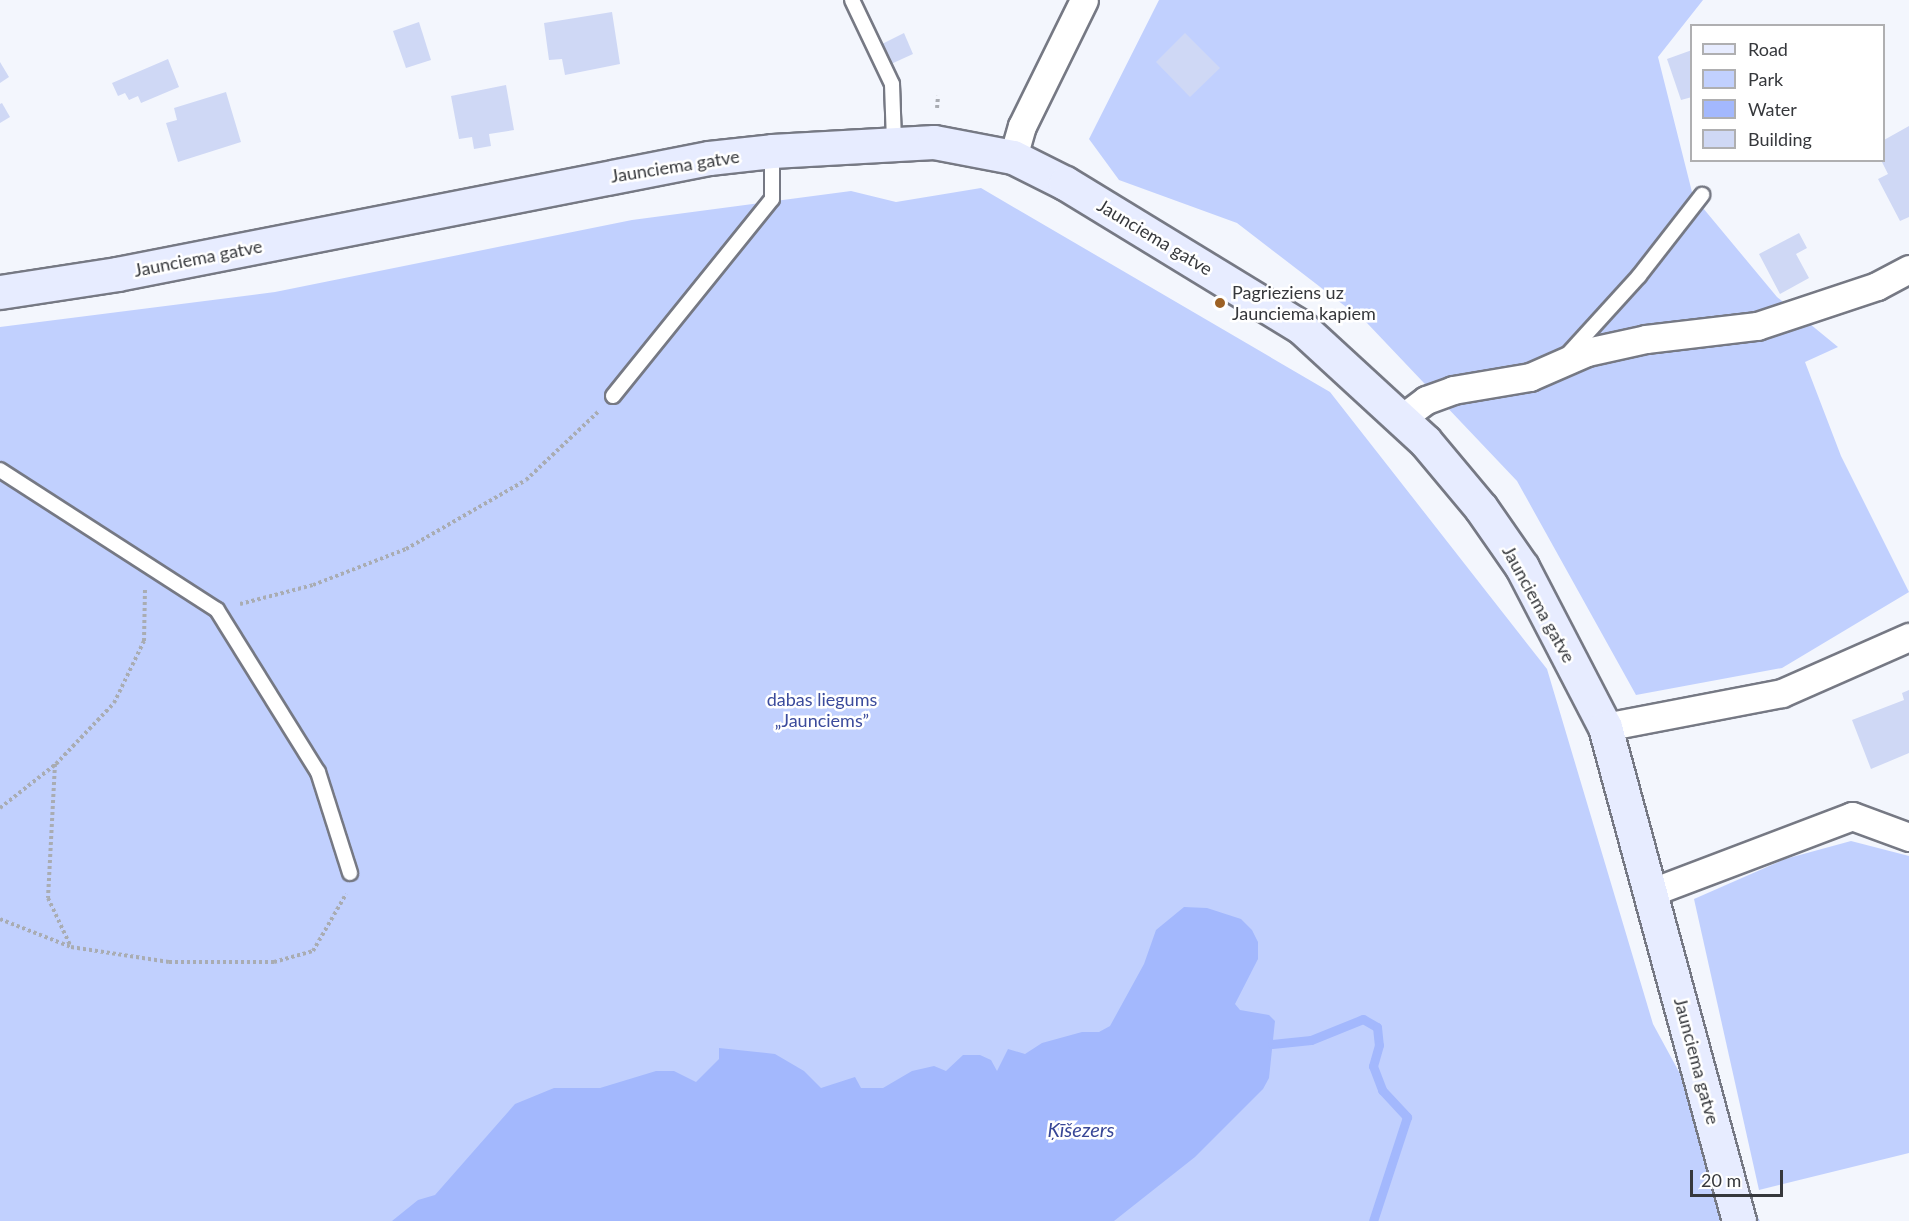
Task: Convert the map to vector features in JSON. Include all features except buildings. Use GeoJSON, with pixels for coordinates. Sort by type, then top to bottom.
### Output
{"type":"FeatureCollection","features":[{"type":"Feature","properties":{"kind":"main road","name":"Jaunciema gatve"},"geometry":{"type":"LineString","coordinates":[[0,292],[117,274],[709,158],[894,142],[934,142],[1013,157],[1123,218],[1301,327],[1402,417],[1481,508],[1522,567],[1605,726],[1652,892],[1739,1221]]}},
{"type":"Feature","properties":{"kind":"street"},"geometry":{"type":"LineString","coordinates":[[1013,157],[1022,126],[1084,0]]}},
{"type":"Feature","properties":{"kind":"street"},"geometry":{"type":"LineString","coordinates":[[1402,417],[1426,400],[1453,390],[1530,377],[1562,361],[1646,339],[1757,326],[1877,286],[1909,269]]}},
{"type":"Feature","properties":{"kind":"street"},"geometry":{"type":"LineString","coordinates":[[1605,726],[1782,693],[1909,637]]}},
{"type":"Feature","properties":{"kind":"street"},"geometry":{"type":"LineString","coordinates":[[1652,892],[1852,816],[1909,837]]}},
{"type":"Feature","properties":{"kind":"lane"},"geometry":{"type":"LineString","coordinates":[[852,0],[892,84],[894,142]]}},
{"type":"Feature","properties":{"kind":"lane"},"geometry":{"type":"LineString","coordinates":[[613,396],[772,199],[772,151]]}},
{"type":"Feature","properties":{"kind":"lane"},"geometry":{"type":"LineString","coordinates":[[1562,361],[1639,276],[1702,195]]}},
{"type":"Feature","properties":{"kind":"lane"},"geometry":{"type":"LineString","coordinates":[[0,470],[138,556],[217,610],[318,772],[350,873]]}},
{"type":"Feature","properties":{"kind":"path"},"geometry":{"type":"LineString","coordinates":[[938,96],[938,108]]}},
{"type":"Feature","properties":{"kind":"path"},"geometry":{"type":"LineString","coordinates":[[217,610],[313,585],[406,549],[526,480],[613,396]]}},
{"type":"Feature","properties":{"kind":"path"},"geometry":{"type":"LineString","coordinates":[[0,808],[56,764],[114,703],[144,641],[147,598],[138,556]]}},
{"type":"Feature","properties":{"kind":"path"},"geometry":{"type":"LineString","coordinates":[[56,764],[48,897],[71,947]]}},
{"type":"Feature","properties":{"kind":"path"},"geometry":{"type":"LineString","coordinates":[[0,919],[71,947],[169,962],[274,962],[313,951],[346,894],[350,873]]}},
{"type":"Feature","properties":{"kind":"green space"},"geometry":{"type":"Polygon","coordinates":[[[1159,0],[1703,0],[1658,57],[1693,196],[1777,297],[1838,347],[1805,362],[1841,456],[1909,592],[1782,668],[1636,695],[1517,481],[1367,323],[1237,223],[1119,180],[1089,139],[1159,0]]]}},
{"type":"Feature","properties":{"kind":"green space","name":"dabas liegums „Jaunciems”"},"geometry":{"type":"Polygon","coordinates":[[[981,188],[1330,392],[1547,669],[1653,1024],[1760,1221],[0,1221],[0,327],[275,292],[632,220],[851,191],[896,202],[981,188]]]}},
{"type":"Feature","properties":{"kind":"green space"},"geometry":{"type":"Polygon","coordinates":[[[1851,841],[1909,856],[1909,1153],[1759,1190],[1694,899],[1785,859],[1851,841]]]}},
{"type":"Feature","properties":{"kind":"water","name":"Ķīšezers"},"geometry":{"type":"Polygon","coordinates":[[[1184,907],[1207,908],[1241,919],[1252,930],[1258,942],[1258,959],[1235,1004],[1240,1010],[1269,1015],[1275,1021],[1269,1078],[1263,1089],[1195,1157],[1114,1221],[392,1221],[418,1200],[435,1195],[515,1104],[554,1088],[600,1088],[656,1071],[674,1071],[696,1082],[719,1059],[719,1048],[775,1054],[804,1071],[821,1088],[855,1077],[861,1088],[883,1088],[912,1071],[934,1066],[946,1071],[963,1055],[980,1055],[991,1060],[997,1071],[1008,1049],[1025,1054],[1042,1043],[1082,1032],[1099,1032],[1110,1026],[1144,964],[1156,930],[1184,907]]]}},
{"type":"Feature","properties":{"kind":"waterway"},"geometry":{"type":"LineString","coordinates":[[1272,1044],[1311,1040],[1363,1019],[1377,1027],[1379,1045],[1373,1066],[1382,1090],[1407,1117],[1373,1221]]}},
{"type":"Feature","properties":{"kind":"place","name":"Pagrieziens uz Jaunciema kapiem"},"geometry":{"type":"Point","coordinates":[1220,303]}}]}
